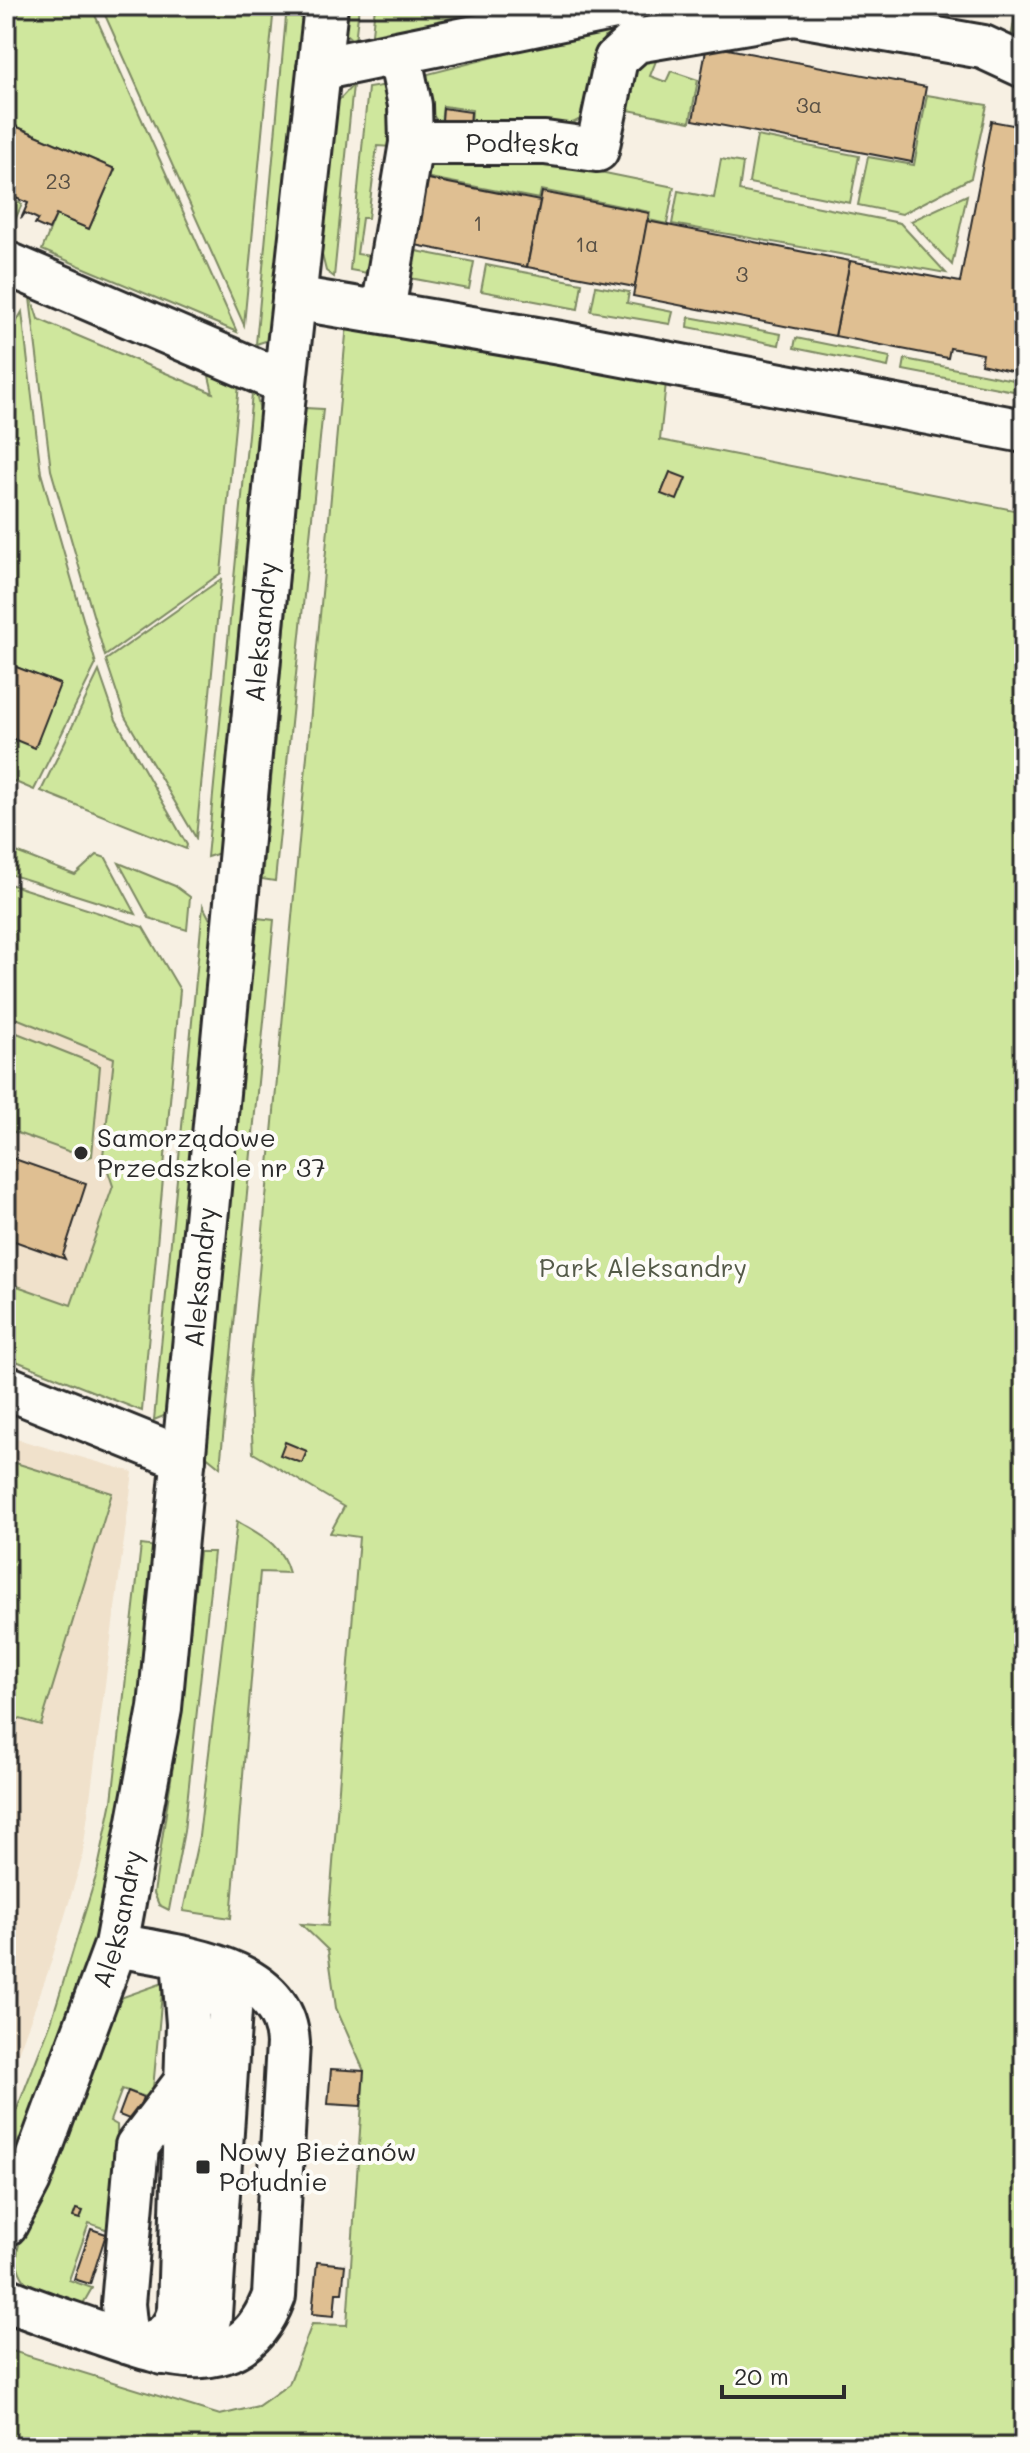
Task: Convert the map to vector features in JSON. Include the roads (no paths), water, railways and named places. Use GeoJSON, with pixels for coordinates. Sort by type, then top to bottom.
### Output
{"type":"FeatureCollection","features":[{"type":"Feature","properties":{"kind":"street","name":"Aleksandry"},"geometry":{"type":"LineString","coordinates":[[6,2224],[29,2180],[116,1945],[160,1708],[285,383],[326,6]]}},
{"type":"Feature","properties":{"kind":"street"},"geometry":{"type":"LineString","coordinates":[[319,69],[625,6]]}},
{"type":"Feature","properties":{"kind":"street","name":"Podłęska"},"geometry":{"type":"LineString","coordinates":[[411,143],[545,143],[597,150],[616,59],[636,41],[794,14],[983,47],[1024,66]]}},
{"type":"Feature","properties":{"kind":"street"},"geometry":{"type":"LineString","coordinates":[[383,311],[411,143],[410,105],[399,53]]}},
{"type":"Feature","properties":{"kind":"street"},"geometry":{"type":"LineString","coordinates":[[6,263],[285,383]]}},
{"type":"Feature","properties":{"kind":"street"},"geometry":{"type":"LineString","coordinates":[[294,298],[383,311],[1024,431]]}},
{"type":"Feature","properties":{"kind":"street"},"geometry":{"type":"LineString","coordinates":[[6,1387],[184,1459]]}},
{"type":"Feature","properties":{"kind":"street"},"geometry":{"type":"LineString","coordinates":[[6,2299],[144,2348],[198,2358],[219,2354],[251,2334],[267,2313],[276,2287],[286,2029],[273,2003],[247,1979],[227,1970],[116,1945]]}},
{"type":"Feature","properties":{"kind":"street"},"geometry":{"type":"LineString","coordinates":[[144,2348],[174,2326],[179,2310],[188,2024],[183,1959]]}},
{"type":"Feature","properties":{"kind":"street"},"geometry":{"type":"LineString","coordinates":[[144,2348],[182,2350],[196,2342],[208,2323],[230,2020],[227,2001],[217,1986],[204,1972],[183,1959]]}},
{"type":"Feature","properties":{"kind":"street"},"geometry":{"type":"LineString","coordinates":[[144,2348],[123,2304],[137,2146],[185,2083]]}},
{"type":"Feature","properties":{"kind":"place","name":"Samorządowe Przedszkole nr 37"},"geometry":{"type":"Point","coordinates":[81,1153]}},
{"type":"Feature","properties":{"kind":"place","name":"Nowy Bieżanów Południe"},"geometry":{"type":"Point","coordinates":[203,2167]}},
{"type":"Feature","properties":{"kind":"park label","name":"Park Aleksandry"},"geometry":{"type":"Point","coordinates":[643,1268]}}]}
